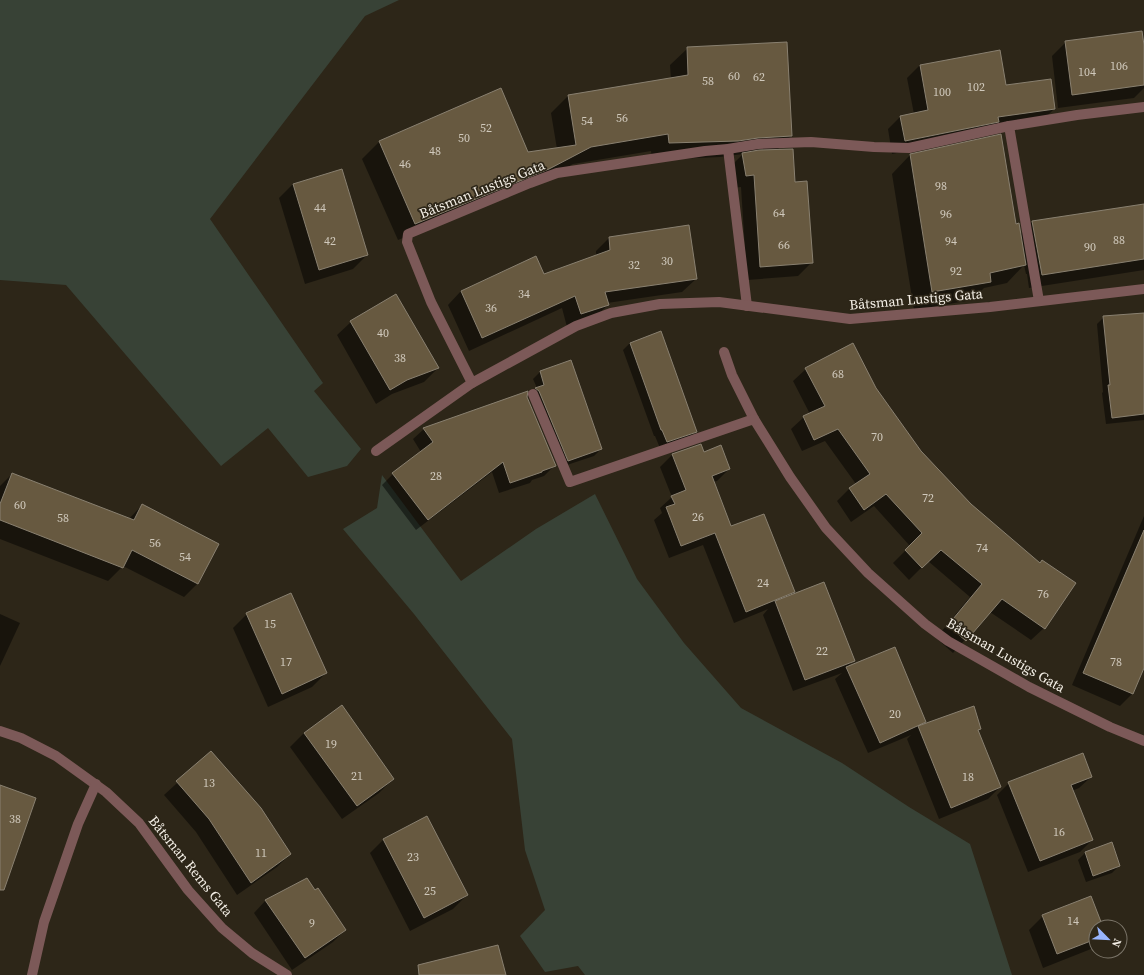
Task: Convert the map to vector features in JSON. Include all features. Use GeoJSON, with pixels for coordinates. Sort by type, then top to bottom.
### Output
{"type":"FeatureCollection","features":[{"type":"Feature","properties":{"kind":"street","name":"Båtsman Lustigs Gata"},"geometry":{"type":"LineString","coordinates":[[472,383],[431,302],[407,242],[408,234],[530,183],[557,173],[758,144],[811,142],[909,148],[1009,126],[1144,107]]}},
{"type":"Feature","properties":{"kind":"street"},"geometry":{"type":"LineString","coordinates":[[1009,126],[1039,301]]}},
{"type":"Feature","properties":{"kind":"street"},"geometry":{"type":"LineString","coordinates":[[728,149],[747,306]]}},
{"type":"Feature","properties":{"kind":"street","name":"Båtsman Lustigs Gata"},"geometry":{"type":"LineString","coordinates":[[376,451],[472,383],[576,326],[611,313],[660,304],[719,302],[850,319],[990,307],[1144,289]]}},
{"type":"Feature","properties":{"kind":"street","name":"Båtsman Lustigs Gata"},"geometry":{"type":"LineString","coordinates":[[724,352],[732,375],[754,419],[790,477],[826,528],[868,573],[925,624],[948,641],[1029,687],[1110,727],[1144,741]]}},
{"type":"Feature","properties":{"kind":"street"},"geometry":{"type":"LineString","coordinates":[[533,394],[570,482],[754,419]]}},
{"type":"Feature","properties":{"kind":"street","name":"Båtsman Rems Gata"},"geometry":{"type":"LineString","coordinates":[[0,731],[21,738],[56,756],[96,784],[139,823],[188,890],[222,928],[252,953],[287,975]]}},
{"type":"Feature","properties":{"kind":"street"},"geometry":{"type":"LineString","coordinates":[[32,975],[44,922],[78,824],[96,784]]}},
{"type":"Feature","properties":{"kind":"green space"},"geometry":{"type":"Polygon","coordinates":[[[0,0],[399,0],[365,16],[210,219],[323,383],[314,391],[361,449],[347,466],[308,477],[268,428],[221,466],[66,285],[0,280],[0,0]]]}},
{"type":"Feature","properties":{"kind":"green space"},"geometry":{"type":"Polygon","coordinates":[[[382,475],[461,581],[536,529],[595,494],[637,579],[684,643],[741,708],[842,763],[909,807],[970,844],[1012,975],[585,975],[578,966],[545,972],[520,936],[545,910],[525,850],[512,739],[414,614],[343,529],[377,508],[382,475]]]}},
{"type":"Feature","properties":{"kind":"building"},"geometry":{"type":"Polygon","coordinates":[[[1142,31],[1144,45],[1144,85],[1072,95],[1065,41],[1142,31]]]}},
{"type":"Feature","properties":{"kind":"building"},"geometry":{"type":"Polygon","coordinates":[[[787,42],[792,136],[738,141],[669,143],[668,134],[591,147],[549,169],[415,224],[379,141],[501,88],[528,152],[576,145],[568,95],[688,75],[687,47],[787,42]]]}},
{"type":"Feature","properties":{"kind":"building"},"geometry":{"type":"Polygon","coordinates":[[[1000,50],[1006,85],[1051,79],[1055,109],[998,117],[999,122],[905,141],[900,116],[928,110],[920,65],[1000,50]]]}},
{"type":"Feature","properties":{"kind":"building"},"geometry":{"type":"Polygon","coordinates":[[[1001,134],[1016,224],[1019,223],[1026,265],[990,273],[991,282],[932,292],[910,154],[1001,134]]]}},
{"type":"Feature","properties":{"kind":"building"},"geometry":{"type":"Polygon","coordinates":[[[793,149],[795,182],[807,181],[813,263],[760,267],[754,175],[746,176],[742,153],[759,150],[793,149]]]}},
{"type":"Feature","properties":{"kind":"building"},"geometry":{"type":"Polygon","coordinates":[[[342,169],[368,255],[319,270],[293,184],[342,169]]]}},
{"type":"Feature","properties":{"kind":"building"},"geometry":{"type":"Polygon","coordinates":[[[1144,204],[1144,259],[1042,275],[1032,221],[1144,204]]]}},
{"type":"Feature","properties":{"kind":"building"},"geometry":{"type":"Polygon","coordinates":[[[689,225],[697,279],[605,292],[609,305],[581,314],[575,296],[482,338],[461,291],[536,256],[544,274],[610,250],[609,237],[689,225]]]}},
{"type":"Feature","properties":{"kind":"building"},"geometry":{"type":"Polygon","coordinates":[[[396,294],[439,368],[407,380],[390,390],[350,321],[396,294]]]}},
{"type":"Feature","properties":{"kind":"building"},"geometry":{"type":"Polygon","coordinates":[[[1144,313],[1144,414],[1112,418],[1103,316],[1144,313]]]}},
{"type":"Feature","properties":{"kind":"building"},"geometry":{"type":"Polygon","coordinates":[[[661,331],[697,432],[667,442],[661,430],[630,343],[661,331]]]}},
{"type":"Feature","properties":{"kind":"building"},"geometry":{"type":"Polygon","coordinates":[[[853,343],[876,388],[921,451],[971,504],[1040,563],[1042,560],[1076,583],[1045,629],[1002,599],[966,641],[948,625],[982,584],[941,550],[922,568],[905,550],[922,533],[886,494],[864,510],[849,488],[870,474],[838,429],[814,440],[803,416],[825,406],[805,368],[853,343]]]}},
{"type":"Feature","properties":{"kind":"building"},"geometry":{"type":"Polygon","coordinates":[[[571,360],[602,449],[568,461],[539,391],[535,388],[544,385],[540,371],[571,360]]]}},
{"type":"Feature","properties":{"kind":"building"},"geometry":{"type":"Polygon","coordinates":[[[528,391],[527,397],[556,466],[510,483],[503,462],[428,520],[392,473],[433,442],[423,428],[528,391]]]}},
{"type":"Feature","properties":{"kind":"building"},"geometry":{"type":"Polygon","coordinates":[[[701,444],[704,452],[721,445],[730,469],[712,476],[731,526],[764,514],[795,592],[746,612],[715,533],[681,546],[666,507],[675,504],[671,496],[686,490],[672,454],[701,444]]]}},
{"type":"Feature","properties":{"kind":"building"},"geometry":{"type":"Polygon","coordinates":[[[12,473],[134,520],[142,504],[219,544],[198,584],[132,550],[123,568],[0,520],[0,504],[12,473]]]}},
{"type":"Feature","properties":{"kind":"building"},"geometry":{"type":"Polygon","coordinates":[[[1144,530],[1144,668],[1133,694],[1083,673],[1144,530]]]}},
{"type":"Feature","properties":{"kind":"building"},"geometry":{"type":"Polygon","coordinates":[[[824,582],[855,661],[805,680],[775,601],[824,582]]]}},
{"type":"Feature","properties":{"kind":"building"},"geometry":{"type":"Polygon","coordinates":[[[291,593],[327,673],[282,694],[246,613],[291,593]]]}},
{"type":"Feature","properties":{"kind":"building"},"geometry":{"type":"Polygon","coordinates":[[[895,647],[926,722],[880,743],[846,667],[895,647]]]}},
{"type":"Feature","properties":{"kind":"building"},"geometry":{"type":"Polygon","coordinates":[[[342,705],[394,779],[357,806],[304,733],[342,705]]]}},
{"type":"Feature","properties":{"kind":"building"},"geometry":{"type":"Polygon","coordinates":[[[974,706],[981,729],[978,730],[1001,787],[951,808],[918,726],[974,706]]]}},
{"type":"Feature","properties":{"kind":"building"},"geometry":{"type":"Polygon","coordinates":[[[211,751],[261,808],[291,854],[251,883],[209,819],[176,781],[211,751]]]}},
{"type":"Feature","properties":{"kind":"building"},"geometry":{"type":"Polygon","coordinates":[[[1083,753],[1092,777],[1071,785],[1093,840],[1040,861],[1008,782],[1083,753]]]}},
{"type":"Feature","properties":{"kind":"building"},"geometry":{"type":"Polygon","coordinates":[[[0,785],[36,798],[4,890],[0,890],[0,785]]]}},
{"type":"Feature","properties":{"kind":"building"},"geometry":{"type":"Polygon","coordinates":[[[427,816],[468,895],[424,918],[383,839],[427,816]]]}},
{"type":"Feature","properties":{"kind":"building"},"geometry":{"type":"Polygon","coordinates":[[[1112,842],[1120,866],[1093,876],[1085,852],[1112,842]]]}},
{"type":"Feature","properties":{"kind":"building"},"geometry":{"type":"Polygon","coordinates":[[[307,878],[315,890],[318,888],[346,930],[305,958],[265,900],[307,878]]]}},
{"type":"Feature","properties":{"kind":"building"},"geometry":{"type":"Polygon","coordinates":[[[1091,896],[1100,919],[1088,919],[1088,942],[1057,954],[1042,915],[1091,896]]]}},
{"type":"Feature","properties":{"kind":"building"},"geometry":{"type":"Polygon","coordinates":[[[498,945],[506,975],[419,975],[418,965],[498,945]]]}}]}
